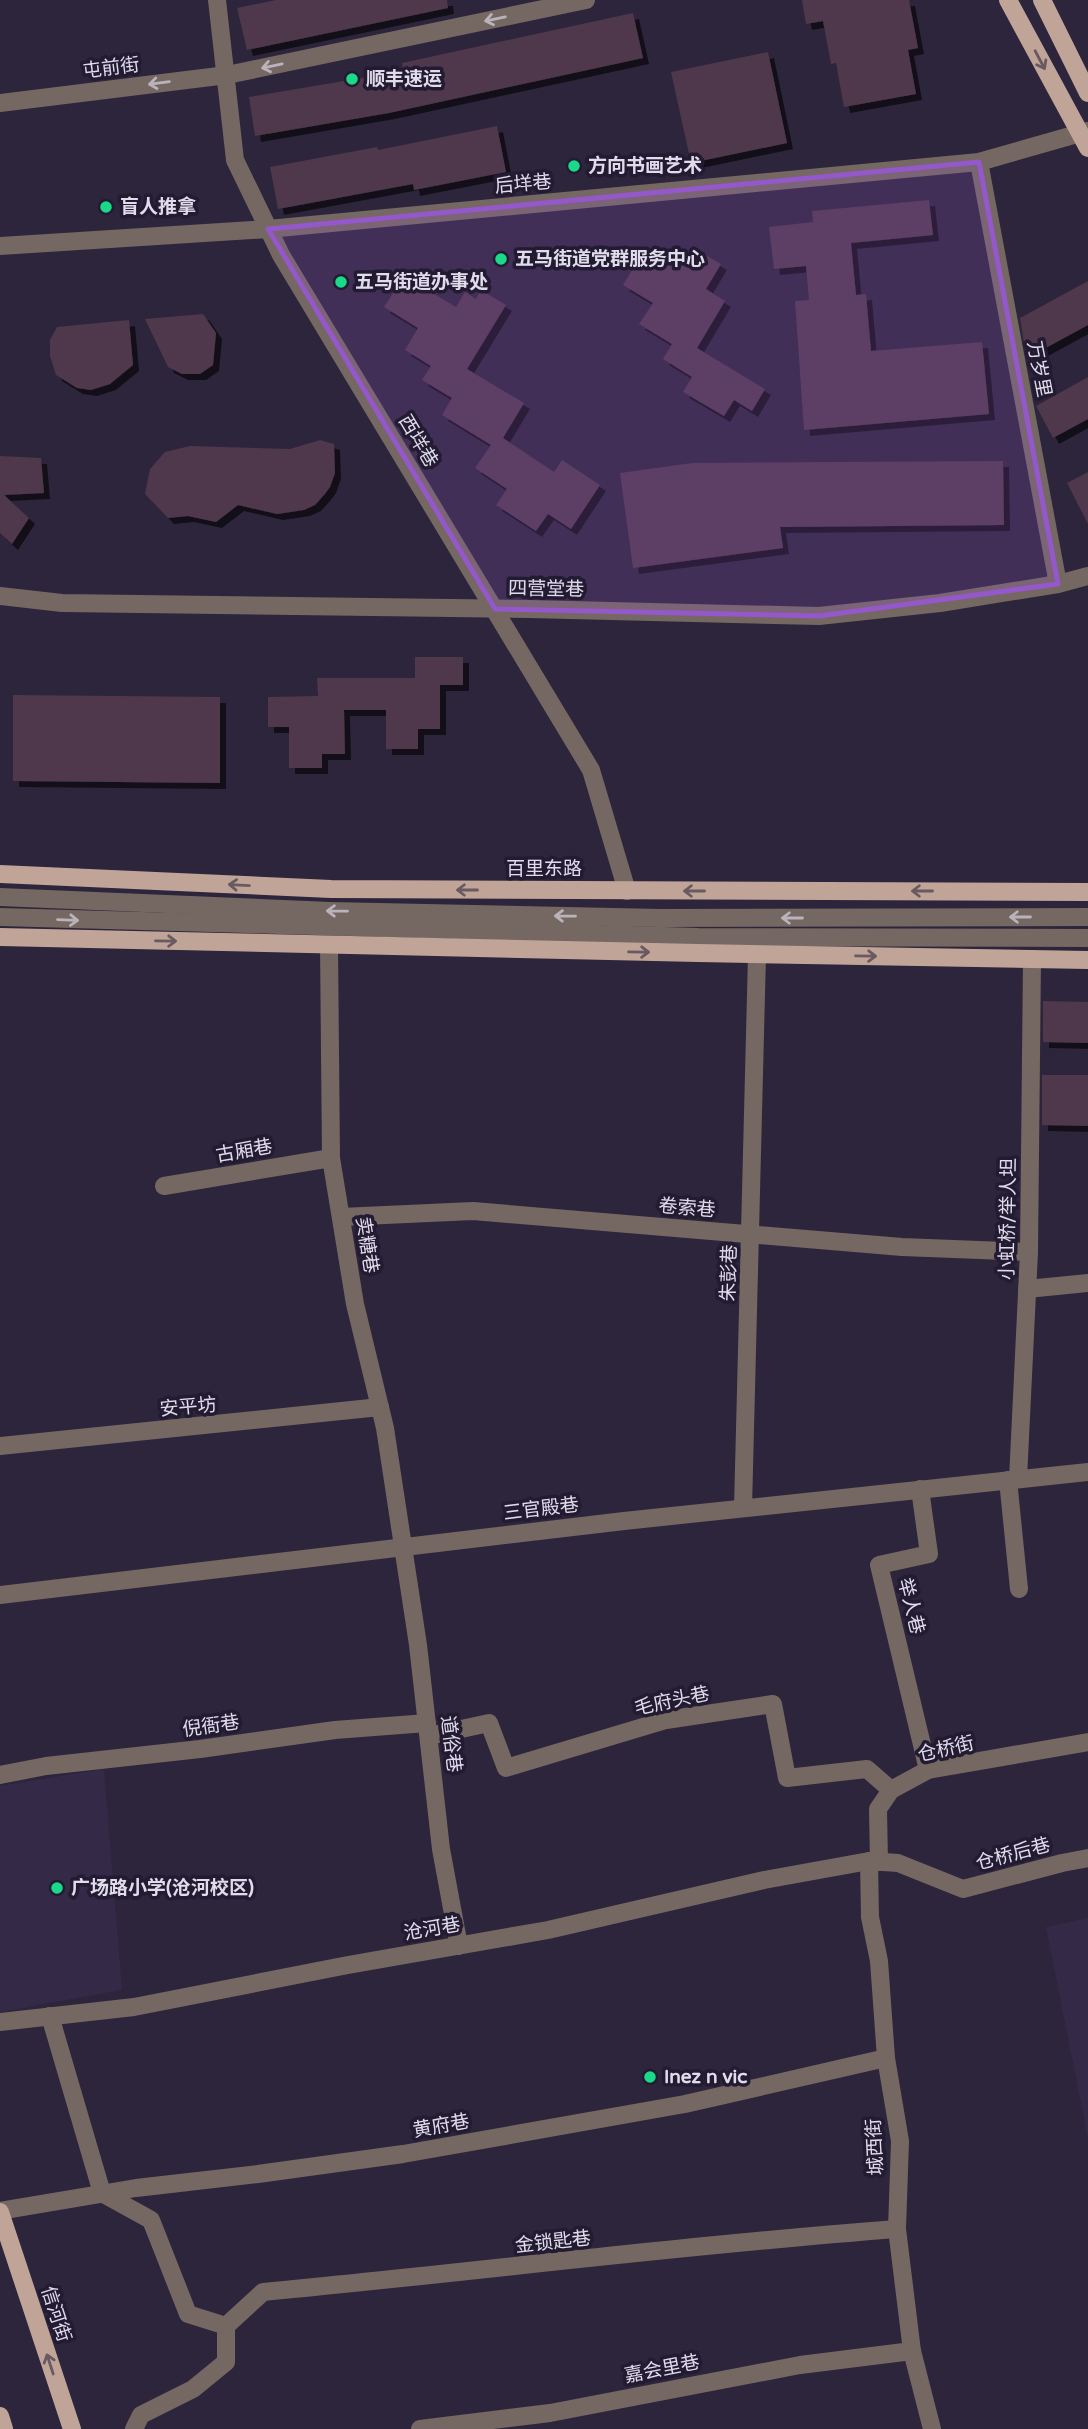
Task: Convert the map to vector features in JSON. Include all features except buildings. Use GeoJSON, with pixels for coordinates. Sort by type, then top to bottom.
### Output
{"type":"FeatureCollection","features":[{"type":"Feature","properties":{"kind":"main road"},"geometry":{"type":"LineString","coordinates":[[1008,0],[1085,138]]}},
{"type":"Feature","properties":{"kind":"main road"},"geometry":{"type":"LineString","coordinates":[[1042,0],[1088,93]]}},
{"type":"Feature","properties":{"kind":"main road","name":"百里东路"},"geometry":{"type":"LineString","coordinates":[[0,874],[331,889],[1088,892]]}},
{"type":"Feature","properties":{"kind":"main road"},"geometry":{"type":"LineString","coordinates":[[0,937],[1088,960]]}},
{"type":"Feature","properties":{"kind":"main road","name":"信河街"},"geometry":{"type":"LineString","coordinates":[[0,2211],[72,2429]]}},
{"type":"Feature","properties":{"kind":"main road"},"geometry":{"type":"LineString","coordinates":[[0,2416],[4,2429]]}},
{"type":"Feature","properties":{"kind":"street","name":"西垟巷"},"geometry":{"type":"LineString","coordinates":[[217,0],[234,160],[281,255],[591,770],[627,891]]}},
{"type":"Feature","properties":{"kind":"street","name":"屯前街"},"geometry":{"type":"LineString","coordinates":[[0,103],[227,75],[586,0]]}},
{"type":"Feature","properties":{"kind":"street","name":"后垟巷"},"geometry":{"type":"LineString","coordinates":[[0,246],[268,229],[979,162],[1085,138]]}},
{"type":"Feature","properties":{"kind":"street","name":"万岁里"},"geometry":{"type":"LineString","coordinates":[[979,162],[1058,584]]}},
{"type":"Feature","properties":{"kind":"street","name":"四营堂巷"},"geometry":{"type":"LineString","coordinates":[[0,596],[62,603],[819,616],[940,603],[1058,584],[1088,576]]}},
{"type":"Feature","properties":{"kind":"street"},"geometry":{"type":"LineString","coordinates":[[0,897],[330,911],[660,918],[1088,917]]}},
{"type":"Feature","properties":{"kind":"street"},"geometry":{"type":"LineString","coordinates":[[0,917],[698,937],[1088,938]]}},
{"type":"Feature","properties":{"kind":"street","name":"卖糖巷"},"geometry":{"type":"LineString","coordinates":[[330,945],[331,1158],[355,1304],[385,1429],[402,1547]]}},
{"type":"Feature","properties":{"kind":"street","name":"朱彭巷"},"geometry":{"type":"LineString","coordinates":[[743,1508],[757,954]]}},
{"type":"Feature","properties":{"kind":"street","name":"小虹桥/举人坦"},"geometry":{"type":"LineString","coordinates":[[1019,1590],[1013,1480],[1029,1252],[1032,959]]}},
{"type":"Feature","properties":{"kind":"street","name":"古厢巷"},"geometry":{"type":"LineString","coordinates":[[164,1186],[331,1158]]}},
{"type":"Feature","properties":{"kind":"street","name":"卷索巷"},"geometry":{"type":"LineString","coordinates":[[341,1217],[473,1211],[902,1247],[1029,1252]]}},
{"type":"Feature","properties":{"kind":"street"},"geometry":{"type":"LineString","coordinates":[[1027,1289],[1088,1283]]}},
{"type":"Feature","properties":{"kind":"street","name":"安平坊"},"geometry":{"type":"LineString","coordinates":[[0,1447],[380,1407]]}},
{"type":"Feature","properties":{"kind":"street","name":"三官殿巷"},"geometry":{"type":"LineString","coordinates":[[0,1595],[743,1508],[1088,1472]]}},
{"type":"Feature","properties":{"kind":"street","name":"举人巷"},"geometry":{"type":"LineString","coordinates":[[920,1489],[929,1554],[879,1564],[928,1770]]}},
{"type":"Feature","properties":{"kind":"street","name":"道俗巷"},"geometry":{"type":"LineString","coordinates":[[402,1547],[418,1645],[441,1849],[459,1945]]}},
{"type":"Feature","properties":{"kind":"street","name":"毛府头巷"},"geometry":{"type":"LineString","coordinates":[[428,1730],[489,1723],[506,1768],[666,1720],[773,1704],[787,1778],[867,1769],[891,1790]]}},
{"type":"Feature","properties":{"kind":"street","name":"倪衙巷"},"geometry":{"type":"LineString","coordinates":[[0,1775],[46,1766],[200,1749],[335,1730],[428,1730]]}},
{"type":"Feature","properties":{"kind":"street","name":"仓桥街"},"geometry":{"type":"LineString","coordinates":[[891,1790],[928,1770],[1088,1742]]}},
{"type":"Feature","properties":{"kind":"street"},"geometry":{"type":"LineString","coordinates":[[874,1861],[878,1809],[891,1790]]}},
{"type":"Feature","properties":{"kind":"street","name":"仓桥后巷"},"geometry":{"type":"LineString","coordinates":[[874,1861],[898,1863],[963,1889],[1088,1858]]}},
{"type":"Feature","properties":{"kind":"street","name":"沧河巷"},"geometry":{"type":"LineString","coordinates":[[0,2022],[134,2007],[548,1930],[764,1880],[874,1861]]}},
{"type":"Feature","properties":{"kind":"street","name":"城西街"},"geometry":{"type":"LineString","coordinates":[[874,1861],[870,1917],[879,1961],[886,2058],[900,2141],[897,2229],[912,2351],[932,2429]]}},
{"type":"Feature","properties":{"kind":"street"},"geometry":{"type":"LineString","coordinates":[[50,2016],[102,2193],[151,2220],[188,2314],[226,2326],[226,2362],[193,2389],[141,2415],[134,2429]]}},
{"type":"Feature","properties":{"kind":"street","name":"黄府巷"},"geometry":{"type":"LineString","coordinates":[[0,2211],[102,2193],[403,2154],[685,2104],[886,2058]]}},
{"type":"Feature","properties":{"kind":"street","name":"金锁匙巷"},"geometry":{"type":"LineString","coordinates":[[226,2326],[263,2292],[555,2264],[718,2244],[897,2229]]}},
{"type":"Feature","properties":{"kind":"street","name":"嘉会里巷"},"geometry":{"type":"LineString","coordinates":[[420,2429],[550,2413],[800,2365],[912,2351]]}},
{"type":"Feature","properties":{"kind":"highlighted area"},"geometry":{"type":"Polygon","coordinates":[[[979,162],[1058,584],[819,616],[495,609],[268,229],[979,162]]]}},
{"type":"Feature","properties":{"kind":"shaded area","name":"广场路小学(沧河校区)"},"geometry":{"type":"Polygon","coordinates":[[[104,1769],[122,1990],[0,2012],[0,1786],[104,1769]]]}},
{"type":"Feature","properties":{"kind":"shaded area"},"geometry":{"type":"Polygon","coordinates":[[[1088,1918],[1088,2138],[1046,1927],[1088,1918]]]}},
{"type":"Feature","properties":{"kind":"place","name":"顺丰速运"},"geometry":{"type":"Point","coordinates":[352,79]}},
{"type":"Feature","properties":{"kind":"place","name":"方向书画艺术"},"geometry":{"type":"Point","coordinates":[574,166]}},
{"type":"Feature","properties":{"kind":"place","name":"盲人推拿"},"geometry":{"type":"Point","coordinates":[106,207]}},
{"type":"Feature","properties":{"kind":"place","name":"五马街道党群服务中心"},"geometry":{"type":"Point","coordinates":[501,259]}},
{"type":"Feature","properties":{"kind":"place","name":"五马街道办事处"},"geometry":{"type":"Point","coordinates":[341,282]}},
{"type":"Feature","properties":{"kind":"place","name":"广场路小学(沧河校区)"},"geometry":{"type":"Point","coordinates":[57,1888]}},
{"type":"Feature","properties":{"kind":"place","name":"Inez n vic"},"geometry":{"type":"Point","coordinates":[650,2077]}}]}
